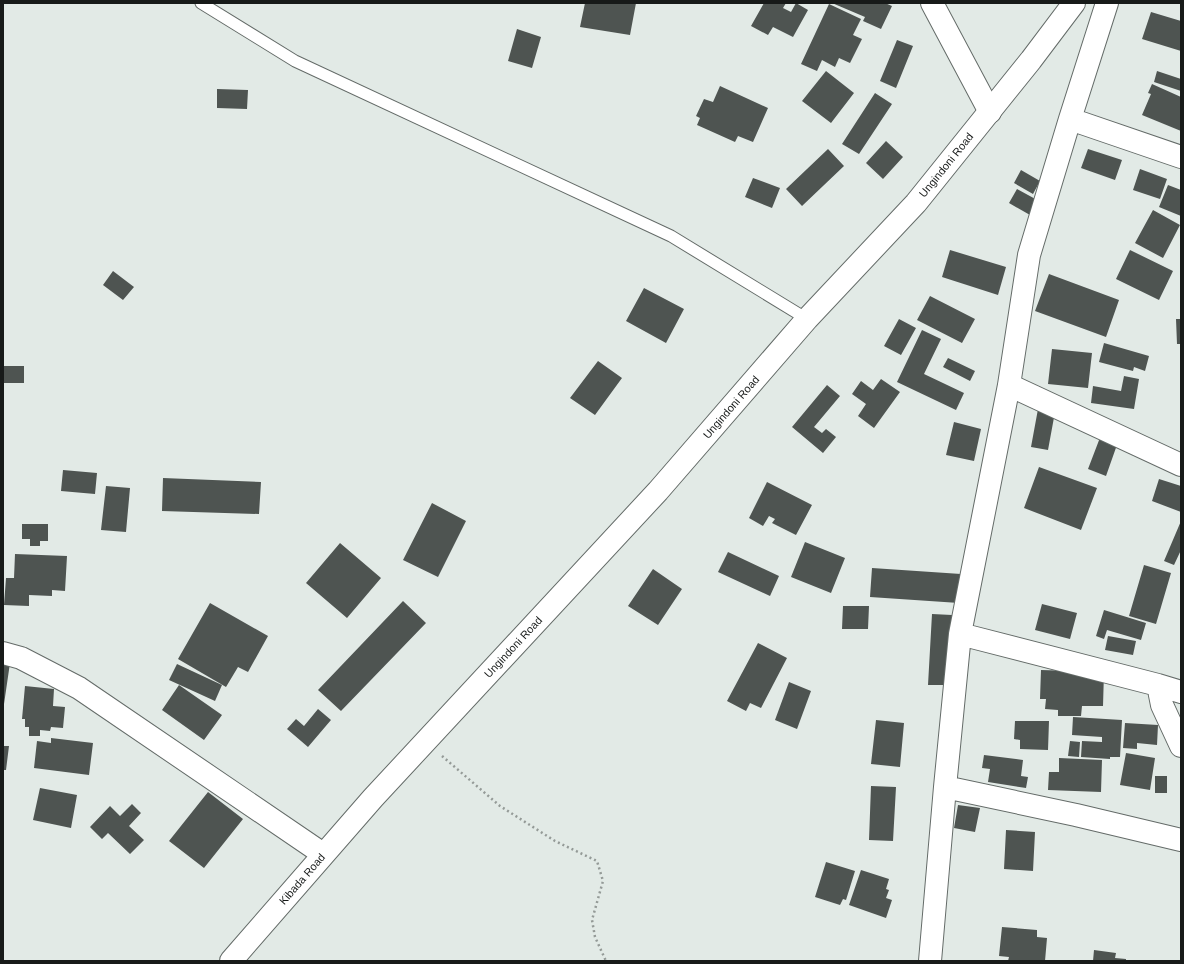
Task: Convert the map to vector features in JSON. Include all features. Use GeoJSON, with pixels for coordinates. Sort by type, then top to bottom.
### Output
{"type":"FeatureCollection","features":[{"type":"Feature","properties":{"kind":"street"},"geometry":{"type":"LineString","coordinates":[[932,3],[990,112]]}},
{"type":"Feature","properties":{"kind":"street","name":"Ungindoni Road"},"geometry":{"type":"LineString","coordinates":[[373,798],[658,491],[808,320],[916,203],[990,112],[1074,3]]}},
{"type":"Feature","properties":{"kind":"street"},"geometry":{"type":"LineString","coordinates":[[930,961],[960,634],[1009,385],[1030,255],[1070,119],[1107,3]]}},
{"type":"Feature","properties":{"kind":"street"},"geometry":{"type":"LineString","coordinates":[[1070,119],[1181,157]]}},
{"type":"Feature","properties":{"kind":"street"},"geometry":{"type":"LineString","coordinates":[[1009,385],[1181,465]]}},
{"type":"Feature","properties":{"kind":"street"},"geometry":{"type":"LineString","coordinates":[[960,634],[1181,692]]}},
{"type":"Feature","properties":{"kind":"street"},"geometry":{"type":"LineString","coordinates":[[3,652],[21,658],[79,688],[323,854]]}},
{"type":"Feature","properties":{"kind":"street"},"geometry":{"type":"LineString","coordinates":[[1158,685],[1162,705],[1181,746]]}},
{"type":"Feature","properties":{"kind":"street"},"geometry":{"type":"LineString","coordinates":[[945,787],[1076,815],[1181,840]]}},
{"type":"Feature","properties":{"kind":"street","name":"Kibada Road"},"geometry":{"type":"LineString","coordinates":[[231,961],[373,798]]}},
{"type":"Feature","properties":{"kind":"lane"},"geometry":{"type":"LineString","coordinates":[[201,3],[295,61],[671,236],[808,320]]}},
{"type":"Feature","properties":{"kind":"path"},"geometry":{"type":"LineString","coordinates":[[425,741],[500,806],[555,841],[597,861],[603,881],[592,920],[594,937],[606,961]]}},
{"type":"Feature","properties":{"kind":"building"},"geometry":{"type":"Polygon","coordinates":[[[585,3],[636,3],[630,35],[580,27],[585,3]]]}},
{"type":"Feature","properties":{"kind":"building"},"geometry":{"type":"Polygon","coordinates":[[[764,3],[786,3],[783,8],[791,12],[796,3],[808,10],[793,37],[773,27],[768,35],[751,26],[764,3]]]}},
{"type":"Feature","properties":{"kind":"building"},"geometry":{"type":"Polygon","coordinates":[[[832,3],[885,3],[892,6],[881,29],[863,21],[865,17],[832,3]]]}},
{"type":"Feature","properties":{"kind":"building"},"geometry":{"type":"Polygon","coordinates":[[[829,4],[861,19],[853,35],[862,39],[850,63],[839,58],[835,67],[822,60],[817,71],[801,64],[829,4]]]}},
{"type":"Feature","properties":{"kind":"building"},"geometry":{"type":"Polygon","coordinates":[[[1151,12],[1181,21],[1181,51],[1142,39],[1151,12]]]}},
{"type":"Feature","properties":{"kind":"building"},"geometry":{"type":"Polygon","coordinates":[[[517,29],[541,37],[532,68],[508,61],[517,29]]]}},
{"type":"Feature","properties":{"kind":"building"},"geometry":{"type":"Polygon","coordinates":[[[897,40],[913,46],[896,88],[880,81],[897,40]]]}},
{"type":"Feature","properties":{"kind":"building"},"geometry":{"type":"Polygon","coordinates":[[[826,71],[854,93],[831,123],[802,101],[826,71]]]}},
{"type":"Feature","properties":{"kind":"building"},"geometry":{"type":"Polygon","coordinates":[[[1157,71],[1181,79],[1181,91],[1154,82],[1157,71]]]}},
{"type":"Feature","properties":{"kind":"building"},"geometry":{"type":"Polygon","coordinates":[[[1152,84],[1181,97],[1181,131],[1142,115],[1151,94],[1148,93],[1152,84]]]}},
{"type":"Feature","properties":{"kind":"building"},"geometry":{"type":"Polygon","coordinates":[[[720,86],[768,108],[753,142],[738,136],[735,142],[697,125],[700,118],[696,116],[704,99],[713,102],[720,86]]]}},
{"type":"Feature","properties":{"kind":"building"},"geometry":{"type":"Polygon","coordinates":[[[217,89],[248,90],[247,109],[217,108],[217,89]]]}},
{"type":"Feature","properties":{"kind":"building"},"geometry":{"type":"Polygon","coordinates":[[[875,93],[892,104],[859,154],[842,144],[875,93]]]}},
{"type":"Feature","properties":{"kind":"building"},"geometry":{"type":"Polygon","coordinates":[[[886,141],[903,157],[883,179],[866,163],[886,141]]]}},
{"type":"Feature","properties":{"kind":"building"},"geometry":{"type":"Polygon","coordinates":[[[828,149],[844,166],[802,206],[786,189],[828,149]]]}},
{"type":"Feature","properties":{"kind":"building"},"geometry":{"type":"Polygon","coordinates":[[[1088,149],[1122,160],[1115,180],[1081,168],[1088,149]]]}},
{"type":"Feature","properties":{"kind":"building"},"geometry":{"type":"Polygon","coordinates":[[[1140,169],[1167,179],[1160,199],[1133,190],[1140,169]]]}},
{"type":"Feature","properties":{"kind":"building"},"geometry":{"type":"Polygon","coordinates":[[[1021,170],[1040,181],[1033,194],[1014,183],[1021,170]]]}},
{"type":"Feature","properties":{"kind":"building"},"geometry":{"type":"Polygon","coordinates":[[[753,178],[780,188],[772,208],[745,197],[753,178]]]}},
{"type":"Feature","properties":{"kind":"building"},"geometry":{"type":"Polygon","coordinates":[[[1168,185],[1181,190],[1181,216],[1159,207],[1168,185]]]}},
{"type":"Feature","properties":{"kind":"building"},"geometry":{"type":"Polygon","coordinates":[[[1017,189],[1039,201],[1030,215],[1009,203],[1017,189]]]}},
{"type":"Feature","properties":{"kind":"building"},"geometry":{"type":"Polygon","coordinates":[[[1153,210],[1180,225],[1163,258],[1135,243],[1153,210]]]}},
{"type":"Feature","properties":{"kind":"building"},"geometry":{"type":"Polygon","coordinates":[[[950,250],[1006,267],[998,295],[942,277],[950,250]]]}},
{"type":"Feature","properties":{"kind":"building"},"geometry":{"type":"Polygon","coordinates":[[[1130,250],[1173,271],[1159,300],[1116,279],[1130,250]]]}},
{"type":"Feature","properties":{"kind":"building"},"geometry":{"type":"Polygon","coordinates":[[[113,271],[134,287],[123,300],[103,285],[113,271]]]}},
{"type":"Feature","properties":{"kind":"building"},"geometry":{"type":"Polygon","coordinates":[[[1049,274],[1119,300],[1106,337],[1035,311],[1049,274]]]}},
{"type":"Feature","properties":{"kind":"building"},"geometry":{"type":"Polygon","coordinates":[[[644,288],[684,309],[666,343],[626,321],[644,288]]]}},
{"type":"Feature","properties":{"kind":"building"},"geometry":{"type":"Polygon","coordinates":[[[930,296],[975,319],[962,343],[917,320],[930,296]]]}},
{"type":"Feature","properties":{"kind":"building"},"geometry":{"type":"Polygon","coordinates":[[[899,319],[916,328],[901,355],[884,346],[899,319]]]}},
{"type":"Feature","properties":{"kind":"building"},"geometry":{"type":"Polygon","coordinates":[[[1176,319],[1181,319],[1181,344],[1177,344],[1176,319]]]}},
{"type":"Feature","properties":{"kind":"building"},"geometry":{"type":"Polygon","coordinates":[[[922,330],[941,339],[924,374],[964,393],[956,410],[897,382],[922,330]]]}},
{"type":"Feature","properties":{"kind":"building"},"geometry":{"type":"Polygon","coordinates":[[[1104,343],[1149,356],[1145,371],[1134,367],[1133,371],[1099,362],[1104,343]]]}},
{"type":"Feature","properties":{"kind":"building"},"geometry":{"type":"Polygon","coordinates":[[[1052,349],[1092,353],[1088,388],[1048,384],[1052,349]]]}},
{"type":"Feature","properties":{"kind":"building"},"geometry":{"type":"Polygon","coordinates":[[[948,358],[975,371],[970,381],[943,367],[948,358]]]}},
{"type":"Feature","properties":{"kind":"building"},"geometry":{"type":"Polygon","coordinates":[[[598,361],[622,378],[595,415],[570,398],[598,361]]]}},
{"type":"Feature","properties":{"kind":"building"},"geometry":{"type":"Polygon","coordinates":[[[3,366],[24,366],[24,383],[3,383],[3,366]]]}},
{"type":"Feature","properties":{"kind":"building"},"geometry":{"type":"Polygon","coordinates":[[[1124,376],[1139,379],[1134,409],[1091,403],[1093,386],[1121,391],[1124,376]]]}},
{"type":"Feature","properties":{"kind":"building"},"geometry":{"type":"Polygon","coordinates":[[[881,379],[900,392],[874,428],[858,416],[866,404],[852,394],[861,381],[873,390],[881,379]]]}},
{"type":"Feature","properties":{"kind":"building"},"geometry":{"type":"Polygon","coordinates":[[[827,385],[840,396],[814,427],[822,433],[826,429],[836,437],[823,453],[792,427],[827,385]]]}},
{"type":"Feature","properties":{"kind":"building"},"geometry":{"type":"Polygon","coordinates":[[[1038,409],[1055,412],[1048,450],[1031,447],[1038,409]]]}},
{"type":"Feature","properties":{"kind":"building"},"geometry":{"type":"Polygon","coordinates":[[[954,422],[981,429],[974,461],[946,455],[954,422]]]}},
{"type":"Feature","properties":{"kind":"building"},"geometry":{"type":"Polygon","coordinates":[[[1101,435],[1118,442],[1106,476],[1088,469],[1101,435]]]}},
{"type":"Feature","properties":{"kind":"building"},"geometry":{"type":"Polygon","coordinates":[[[1039,467],[1097,488],[1081,530],[1024,508],[1039,467]]]}},
{"type":"Feature","properties":{"kind":"building"},"geometry":{"type":"Polygon","coordinates":[[[63,470],[97,473],[95,494],[61,491],[63,470]]]}},
{"type":"Feature","properties":{"kind":"building"},"geometry":{"type":"Polygon","coordinates":[[[163,478],[261,482],[259,514],[162,511],[163,478]]]}},
{"type":"Feature","properties":{"kind":"building"},"geometry":{"type":"Polygon","coordinates":[[[1159,479],[1181,486],[1181,512],[1152,501],[1159,479]]]}},
{"type":"Feature","properties":{"kind":"building"},"geometry":{"type":"Polygon","coordinates":[[[767,482],[812,505],[796,535],[772,523],[775,519],[769,516],[763,526],[749,518],[767,482]]]}},
{"type":"Feature","properties":{"kind":"building"},"geometry":{"type":"Polygon","coordinates":[[[106,486],[130,488],[126,532],[101,530],[106,486]]]}},
{"type":"Feature","properties":{"kind":"building"},"geometry":{"type":"Polygon","coordinates":[[[432,503],[466,521],[438,577],[403,560],[432,503]]]}},
{"type":"Feature","properties":{"kind":"building"},"geometry":{"type":"Polygon","coordinates":[[[1181,521],[1181,550],[1174,565],[1164,561],[1181,521]]]}},
{"type":"Feature","properties":{"kind":"building"},"geometry":{"type":"Polygon","coordinates":[[[22,524],[48,524],[48,541],[40,541],[40,546],[30,546],[30,539],[22,539],[22,524]]]}},
{"type":"Feature","properties":{"kind":"building"},"geometry":{"type":"Polygon","coordinates":[[[805,542],[845,558],[831,593],[791,577],[805,542]]]}},
{"type":"Feature","properties":{"kind":"building"},"geometry":{"type":"Polygon","coordinates":[[[340,543],[381,578],[347,618],[306,583],[340,543]]]}},
{"type":"Feature","properties":{"kind":"building"},"geometry":{"type":"Polygon","coordinates":[[[728,552],[779,576],[770,596],[718,572],[728,552]]]}},
{"type":"Feature","properties":{"kind":"building"},"geometry":{"type":"Polygon","coordinates":[[[15,554],[67,556],[65,591],[52,590],[52,596],[29,595],[29,606],[4,605],[6,578],[14,578],[15,554]]]}},
{"type":"Feature","properties":{"kind":"building"},"geometry":{"type":"Polygon","coordinates":[[[1144,565],[1171,573],[1156,624],[1129,616],[1144,565]]]}},
{"type":"Feature","properties":{"kind":"building"},"geometry":{"type":"Polygon","coordinates":[[[872,568],[961,574],[959,603],[870,597],[872,568]]]}},
{"type":"Feature","properties":{"kind":"building"},"geometry":{"type":"Polygon","coordinates":[[[653,569],[682,589],[658,625],[628,606],[653,569]]]}},
{"type":"Feature","properties":{"kind":"building"},"geometry":{"type":"Polygon","coordinates":[[[403,601],[426,623],[341,711],[318,690],[403,601]]]}},
{"type":"Feature","properties":{"kind":"building"},"geometry":{"type":"Polygon","coordinates":[[[210,603],[268,636],[248,672],[238,667],[226,687],[178,659],[210,603]]]}},
{"type":"Feature","properties":{"kind":"building"},"geometry":{"type":"Polygon","coordinates":[[[1042,604],[1077,613],[1070,639],[1035,630],[1042,604]]]}},
{"type":"Feature","properties":{"kind":"building"},"geometry":{"type":"Polygon","coordinates":[[[843,606],[869,606],[868,629],[842,629],[843,606]]]}},
{"type":"Feature","properties":{"kind":"building"},"geometry":{"type":"Polygon","coordinates":[[[1104,610],[1146,623],[1141,640],[1107,630],[1104,639],[1096,636],[1104,610]]]}},
{"type":"Feature","properties":{"kind":"building"},"geometry":{"type":"Polygon","coordinates":[[[932,614],[952,615],[948,685],[928,685],[932,614]]]}},
{"type":"Feature","properties":{"kind":"building"},"geometry":{"type":"Polygon","coordinates":[[[1108,636],[1136,641],[1133,655],[1105,650],[1108,636]]]}},
{"type":"Feature","properties":{"kind":"building"},"geometry":{"type":"Polygon","coordinates":[[[758,643],[787,658],[761,708],[750,703],[746,711],[727,701],[758,643]]]}},
{"type":"Feature","properties":{"kind":"building"},"geometry":{"type":"Polygon","coordinates":[[[3,662],[10,663],[4,704],[3,704],[3,662]]]}},
{"type":"Feature","properties":{"kind":"building"},"geometry":{"type":"Polygon","coordinates":[[[177,664],[222,685],[215,701],[169,680],[177,664]]]}},
{"type":"Feature","properties":{"kind":"building"},"geometry":{"type":"Polygon","coordinates":[[[1041,670],[1104,672],[1103,706],[1082,706],[1081,716],[1058,716],[1058,710],[1045,709],[1046,699],[1040,699],[1041,670]]]}},
{"type":"Feature","properties":{"kind":"building"},"geometry":{"type":"Polygon","coordinates":[[[789,682],[811,691],[797,729],[775,720],[789,682]]]}},
{"type":"Feature","properties":{"kind":"building"},"geometry":{"type":"Polygon","coordinates":[[[179,685],[222,715],[204,740],[162,710],[179,685]]]}},
{"type":"Feature","properties":{"kind":"building"},"geometry":{"type":"Polygon","coordinates":[[[25,686],[54,689],[53,706],[65,707],[63,728],[51,727],[50,731],[40,730],[40,736],[29,736],[29,727],[25,727],[25,719],[22,719],[25,686]]]}},
{"type":"Feature","properties":{"kind":"building"},"geometry":{"type":"Polygon","coordinates":[[[318,709],[331,720],[308,747],[287,729],[296,719],[304,726],[318,709]]]}},
{"type":"Feature","properties":{"kind":"building"},"geometry":{"type":"Polygon","coordinates":[[[1073,717],[1122,720],[1120,757],[1110,757],[1110,759],[1081,757],[1082,741],[1102,742],[1102,737],[1072,735],[1073,717]]]}},
{"type":"Feature","properties":{"kind":"building"},"geometry":{"type":"Polygon","coordinates":[[[876,720],[904,723],[900,767],[871,764],[876,720]]]}},
{"type":"Feature","properties":{"kind":"building"},"geometry":{"type":"Polygon","coordinates":[[[1015,721],[1049,721],[1048,750],[1020,749],[1020,740],[1014,739],[1015,721]]]}},
{"type":"Feature","properties":{"kind":"building"},"geometry":{"type":"Polygon","coordinates":[[[1125,723],[1158,725],[1157,745],[1137,743],[1137,749],[1123,748],[1125,723]]]}},
{"type":"Feature","properties":{"kind":"building"},"geometry":{"type":"Polygon","coordinates":[[[51,738],[93,743],[89,775],[34,768],[37,741],[51,743],[51,738]]]}},
{"type":"Feature","properties":{"kind":"building"},"geometry":{"type":"Polygon","coordinates":[[[1070,741],[1080,742],[1079,757],[1068,756],[1070,741]]]}},
{"type":"Feature","properties":{"kind":"building"},"geometry":{"type":"Polygon","coordinates":[[[3,746],[9,746],[6,770],[3,770],[3,746]]]}},
{"type":"Feature","properties":{"kind":"building"},"geometry":{"type":"Polygon","coordinates":[[[1126,753],[1155,758],[1150,790],[1120,785],[1126,753]]]}},
{"type":"Feature","properties":{"kind":"building"},"geometry":{"type":"Polygon","coordinates":[[[984,755],[1023,760],[1021,776],[1028,777],[1026,788],[988,782],[990,769],[982,768],[984,755]]]}},
{"type":"Feature","properties":{"kind":"building"},"geometry":{"type":"Polygon","coordinates":[[[1059,758],[1102,760],[1101,792],[1048,790],[1049,772],[1059,772],[1059,758]]]}},
{"type":"Feature","properties":{"kind":"building"},"geometry":{"type":"Polygon","coordinates":[[[1155,776],[1167,776],[1167,793],[1155,793],[1155,776]]]}},
{"type":"Feature","properties":{"kind":"building"},"geometry":{"type":"Polygon","coordinates":[[[871,786],[896,787],[893,841],[869,840],[871,786]]]}},
{"type":"Feature","properties":{"kind":"building"},"geometry":{"type":"Polygon","coordinates":[[[40,788],[77,795],[71,828],[33,820],[40,788]]]}},
{"type":"Feature","properties":{"kind":"building"},"geometry":{"type":"Polygon","coordinates":[[[208,792],[243,819],[204,868],[169,841],[208,792]]]}},
{"type":"Feature","properties":{"kind":"building"},"geometry":{"type":"Polygon","coordinates":[[[132,804],[141,813],[129,826],[144,840],[130,854],[108,833],[102,839],[90,827],[110,806],[120,816],[132,804]]]}},
{"type":"Feature","properties":{"kind":"building"},"geometry":{"type":"Polygon","coordinates":[[[958,805],[980,808],[975,832],[954,828],[958,805]]]}},
{"type":"Feature","properties":{"kind":"building"},"geometry":{"type":"Polygon","coordinates":[[[1006,830],[1035,832],[1033,871],[1004,869],[1006,830]]]}},
{"type":"Feature","properties":{"kind":"building"},"geometry":{"type":"Polygon","coordinates":[[[826,862],[855,871],[846,900],[843,899],[840,905],[815,897],[826,862]]]}},
{"type":"Feature","properties":{"kind":"building"},"geometry":{"type":"Polygon","coordinates":[[[861,870],[889,879],[886,889],[889,890],[886,898],[892,900],[886,918],[849,905],[861,870]]]}},
{"type":"Feature","properties":{"kind":"building"},"geometry":{"type":"Polygon","coordinates":[[[1002,927],[1037,930],[1037,937],[1047,938],[1045,961],[1008,961],[1009,957],[999,956],[1002,927]]]}},
{"type":"Feature","properties":{"kind":"building"},"geometry":{"type":"Polygon","coordinates":[[[1094,950],[1116,953],[1115,958],[1126,959],[1126,961],[1093,961],[1094,950]]]}}]}
